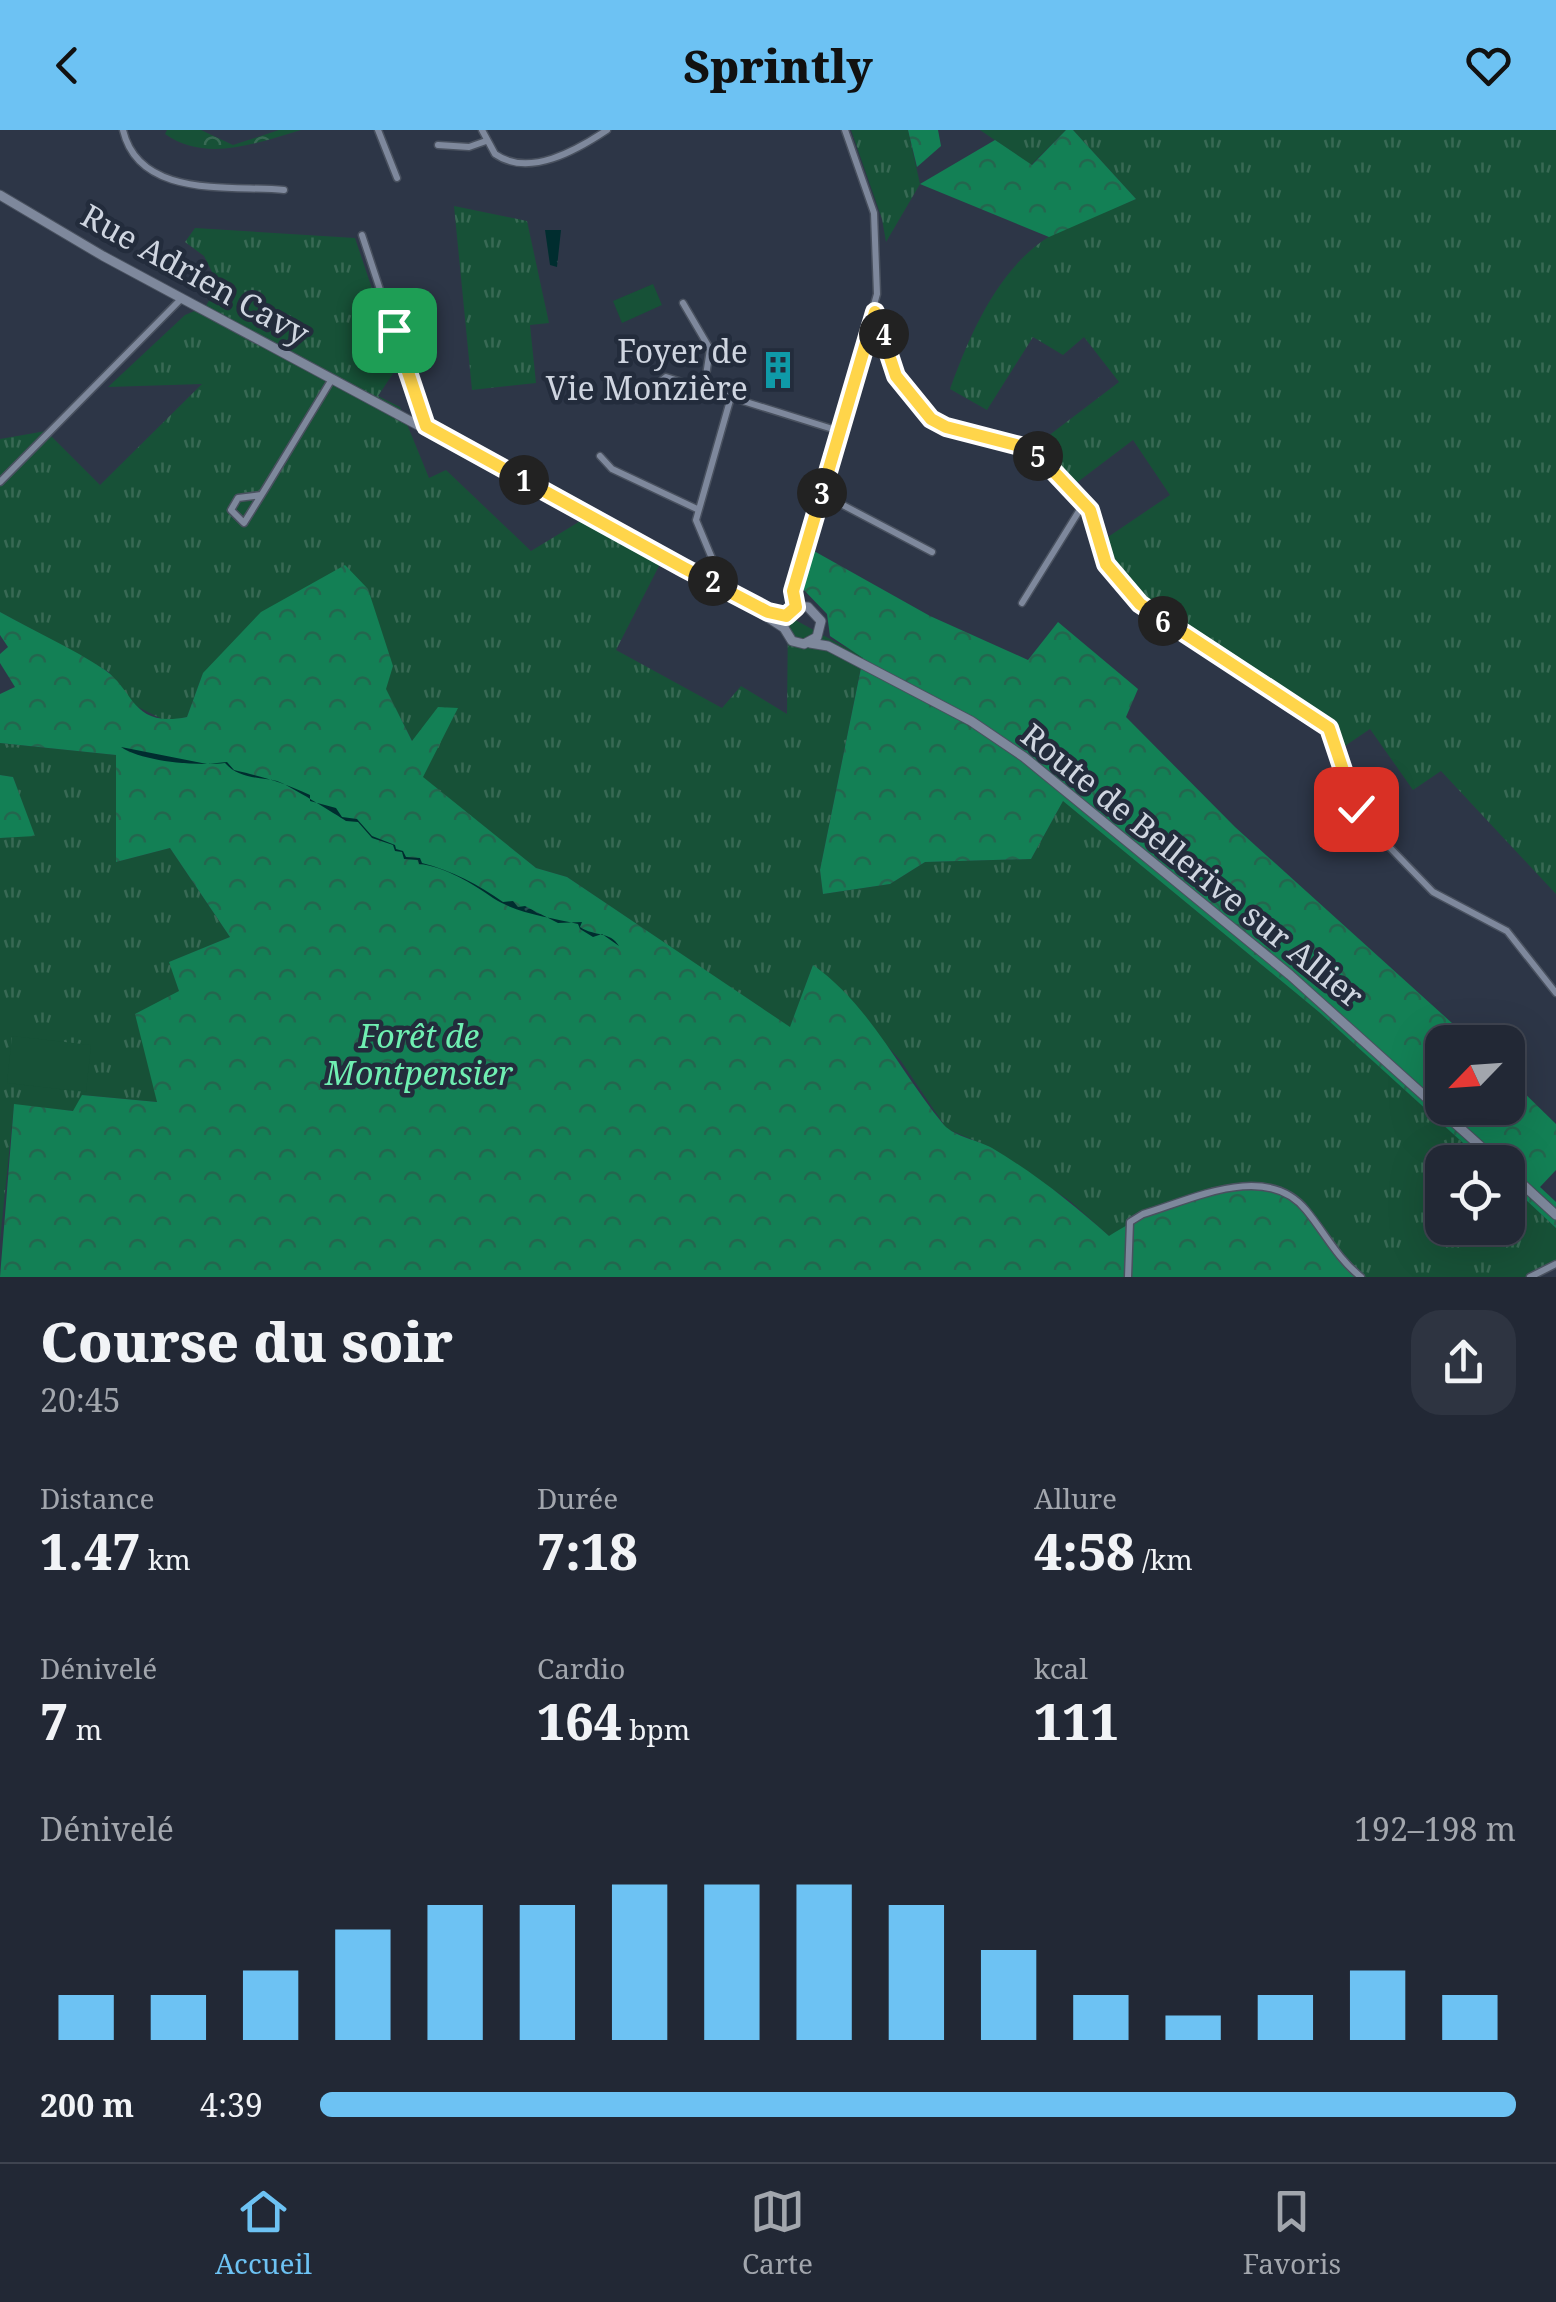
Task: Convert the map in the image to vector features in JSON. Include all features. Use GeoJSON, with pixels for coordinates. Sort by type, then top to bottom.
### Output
{"type":"FeatureCollection","features":[{"type":"Feature","properties":{"kind":"main road","name":"Rue Adrien Cavy"},"geometry":{"type":"LineString","coordinates":[[0,194],[182,298],[684,568],[784,628]]}},
{"type":"Feature","properties":{"kind":"main road","name":"Rue Adrien Cavy"},"geometry":{"type":"LineString","coordinates":[[684,568],[768,612],[786,616]]}},
{"type":"Feature","properties":{"kind":"main road"},"geometry":{"type":"LineString","coordinates":[[820,633],[810,643],[792,641],[784,628],[786,616],[796,607],[808,607],[818,614],[820,633],[828,646]]}},
{"type":"Feature","properties":{"kind":"main road","name":"Route de Bellerive sur Allier"},"geometry":{"type":"LineString","coordinates":[[810,643],[828,646],[971,721],[1024,757],[1290,975],[1479,1145]]}},
{"type":"Feature","properties":{"kind":"main road"},"geometry":{"type":"LineString","coordinates":[[1525,1187],[1556,1215]]}},
{"type":"Feature","properties":{"kind":"street"},"geometry":{"type":"LineString","coordinates":[[123,130],[140,162],[172,181],[284,190]]}},
{"type":"Feature","properties":{"kind":"street"},"geometry":{"type":"LineString","coordinates":[[378,130],[397,178]]}},
{"type":"Feature","properties":{"kind":"street"},"geometry":{"type":"LineString","coordinates":[[482,130],[495,154],[517,163],[558,157],[607,130]]}},
{"type":"Feature","properties":{"kind":"street"},"geometry":{"type":"LineString","coordinates":[[796,607],[793,591],[875,312],[874,213],[844,130]]}},
{"type":"Feature","properties":{"kind":"street"},"geometry":{"type":"LineString","coordinates":[[438,145],[470,147],[486,141]]}},
{"type":"Feature","properties":{"kind":"street"},"geometry":{"type":"LineString","coordinates":[[362,235],[426,426]]}},
{"type":"Feature","properties":{"kind":"street"},"geometry":{"type":"LineString","coordinates":[[0,482],[182,298]]}},
{"type":"Feature","properties":{"kind":"street"},"geometry":{"type":"LineString","coordinates":[[683,303],[710,350],[704,389],[694,398],[660,394],[655,386],[666,377],[704,389],[730,398],[840,431]]}},
{"type":"Feature","properties":{"kind":"street"},"geometry":{"type":"LineString","coordinates":[[875,312],[896,376],[931,419],[1033,452],[1084,502],[1106,564],[1121,586],[1166,624],[1323,722],[1332,735],[1356,809],[1368,826],[1433,892],[1507,931],[1556,993]]}},
{"type":"Feature","properties":{"kind":"street"},"geometry":{"type":"LineString","coordinates":[[261,495],[238,498],[231,510],[244,523],[333,378]]}},
{"type":"Feature","properties":{"kind":"street"},"geometry":{"type":"LineString","coordinates":[[724,587],[696,520],[730,398]]}},
{"type":"Feature","properties":{"kind":"street"},"geometry":{"type":"LineString","coordinates":[[600,456],[612,469],[697,509]]}},
{"type":"Feature","properties":{"kind":"street"},"geometry":{"type":"LineString","coordinates":[[822,494],[932,552]]}},
{"type":"Feature","properties":{"kind":"street"},"geometry":{"type":"LineString","coordinates":[[1022,604],[1084,502]]}},
{"type":"Feature","properties":{"kind":"street"},"geometry":{"type":"LineString","coordinates":[[706,577],[715,566]]}},
{"type":"Feature","properties":{"kind":"street"},"geometry":{"type":"LineString","coordinates":[[1128,1277],[1130,1222],[1142,1214],[1258,1185],[1278,1190],[1304,1207],[1336,1252],[1361,1277]]}},
{"type":"Feature","properties":{"kind":"street"},"geometry":{"type":"LineString","coordinates":[[1530,1277],[1556,1264]]}},
{"type":"Feature","properties":{"kind":"green space"},"geometry":{"type":"Polygon","coordinates":[[[167,130],[201,130],[233,145],[279,130],[301,130],[249,145],[214,149],[181,143],[165,134],[167,130]]]}},
{"type":"Feature","properties":{"kind":"green space"},"geometry":{"type":"Polygon","coordinates":[[[851,130],[908,130],[920,184],[886,242],[882,219],[851,130]]]}},
{"type":"Feature","properties":{"kind":"green space"},"geometry":{"type":"Polygon","coordinates":[[[908,130],[938,130],[941,146],[917,167],[908,130]]]}},
{"type":"Feature","properties":{"kind":"green space"},"geometry":{"type":"Polygon","coordinates":[[[980,130],[1066,130],[1031,165],[980,130]]]}},
{"type":"Feature","properties":{"kind":"green space"},"geometry":{"type":"Polygon","coordinates":[[[1066,130],[1073,130],[1136,199],[1049,237],[920,184],[995,140],[1032,165],[1066,130]]]}},
{"type":"Feature","properties":{"kind":"green space"},"geometry":{"type":"Polygon","coordinates":[[[1073,130],[1556,130],[1556,894],[1441,771],[1413,790],[1370,729],[1342,748],[1335,726],[1317,710],[1176,624],[1119,575],[1105,539],[1170,495],[1133,440],[1075,484],[1035,446],[1119,382],[1084,337],[1063,355],[1033,337],[987,410],[950,389],[988,304],[1015,266],[1060,230],[1136,199],[1073,130]]]}},
{"type":"Feature","properties":{"kind":"green space"},"geometry":{"type":"Polygon","coordinates":[[[454,206],[527,221],[549,323],[530,325],[536,383],[472,390],[454,206]]]}},
{"type":"Feature","properties":{"kind":"green space"},"geometry":{"type":"Polygon","coordinates":[[[195,228],[355,238],[398,366],[378,396],[400,407],[429,478],[446,470],[531,551],[582,520],[660,564],[616,650],[722,708],[741,686],[787,714],[788,616],[863,657],[820,870],[823,894],[890,884],[925,862],[1031,859],[1063,801],[1319,1012],[1425,1108],[1425,1125],[1443,1125],[1465,1145],[1425,1145],[1425,1245],[1525,1245],[1525,1199],[1556,1228],[1556,1264],[1530,1277],[1361,1277],[1109,1236],[1070,1201],[990,1147],[947,1129],[901,1061],[813,965],[790,1028],[567,877],[536,868],[422,777],[457,709],[413,742],[385,689],[203,673],[187,717],[166,721],[130,703],[109,672],[0,612],[0,439],[46,431],[100,485],[202,384],[108,387],[185,315],[206,306],[218,284],[204,256],[185,242],[195,228]]]}},
{"type":"Feature","properties":{"kind":"green space"},"geometry":{"type":"Polygon","coordinates":[[[653,284],[662,305],[622,323],[613,301],[653,284]]]}},
{"type":"Feature","properties":{"kind":"green space"},"geometry":{"type":"Polygon","coordinates":[[[814,551],[930,616],[1028,660],[1058,622],[1138,689],[1126,717],[1235,827],[1454,1025],[1425,1025],[1425,1108],[1319,1012],[1063,801],[1031,859],[925,862],[890,884],[823,894],[820,870],[863,658],[830,636],[827,614],[802,588],[814,551]]]}},
{"type":"Feature","properties":{"kind":"green space","name":"Forêt de Montpensier"},"geometry":{"type":"Polygon","coordinates":[[[345,565],[368,589],[393,666],[386,689],[412,741],[438,707],[458,708],[423,777],[536,868],[567,877],[790,1027],[813,965],[868,1019],[944,1125],[1023,1168],[1109,1236],[1197,1196],[1223,1189],[1270,1189],[1289,1196],[1307,1212],[1361,1277],[0,1277],[14,1104],[73,1111],[82,1095],[157,1102],[135,1014],[179,991],[169,962],[230,937],[170,848],[116,862],[116,755],[0,743],[0,694],[15,687],[0,663],[0,654],[8,647],[0,635],[0,612],[105,670],[144,712],[169,719],[187,717],[203,673],[261,612],[345,565]]]}},
{"type":"Feature","properties":{"kind":"green space"},"geometry":{"type":"Polygon","coordinates":[[[0,743],[116,755],[116,862],[170,848],[230,937],[170,962],[179,991],[158,1102],[83,1095],[74,1111],[14,1105],[0,1240],[0,838],[34,835],[13,777],[0,775],[0,743]]]}},
{"type":"Feature","properties":{"kind":"green space"},"geometry":{"type":"Polygon","coordinates":[[[0,775],[13,777],[35,836],[0,838],[0,775]]]}},
{"type":"Feature","properties":{"kind":"green space"},"geometry":{"type":"Polygon","coordinates":[[[12,1036],[91,1045],[86,1092],[7,1083],[12,1036]]]}},
{"type":"Feature","properties":{"kind":"green space"},"geometry":{"type":"Polygon","coordinates":[[[1525,1094],[1556,1124],[1556,1170],[1540,1187],[1556,1202],[1556,1228],[1525,1199],[1525,1145],[1465,1145],[1443,1125],[1525,1125],[1525,1094]]]}},
{"type":"Feature","properties":{"kind":"water"},"geometry":{"type":"Polygon","coordinates":[[[545,230],[561,230],[557,267],[550,265],[545,230]]]}},
{"type":"Feature","properties":{"kind":"water"},"geometry":{"type":"Polygon","coordinates":[[[121,747],[206,764],[156,759],[121,747]]]}},
{"type":"Feature","properties":{"kind":"water"},"geometry":{"type":"Polygon","coordinates":[[[317,803],[336,808],[342,817],[357,819],[372,836],[395,845],[396,849],[403,851],[406,857],[420,858],[428,865],[404,859],[402,852],[372,838],[358,822],[346,821],[317,803]]]}},
{"type":"Feature","properties":{"kind":"water"},"geometry":{"type":"Polygon","coordinates":[[[434,867],[444,870],[464,879],[503,902],[513,901],[518,907],[525,906],[547,917],[503,903],[434,867]]]}},
{"type":"Feature","properties":{"kind":"water"},"geometry":{"type":"Polygon","coordinates":[[[571,922],[582,922],[580,927],[601,934],[593,937],[571,922]]]}},
{"type":"Feature","properties":{"kind":"place","name":"Foyer de Vie Monzière"},"geometry":{"type":"Point","coordinates":[778,370]}},
{"type":"Feature","properties":{"kind":"route"},"geometry":{"type":"LineString","coordinates":[[394,330],[426,426],[684,568],[768,612],[786,616],[796,607],[793,591],[875,312],[896,376],[918,408],[946,427],[1020,446],[1040,457],[1090,510],[1106,564],[1140,604],[1329,728],[1356,809]]}}]}
